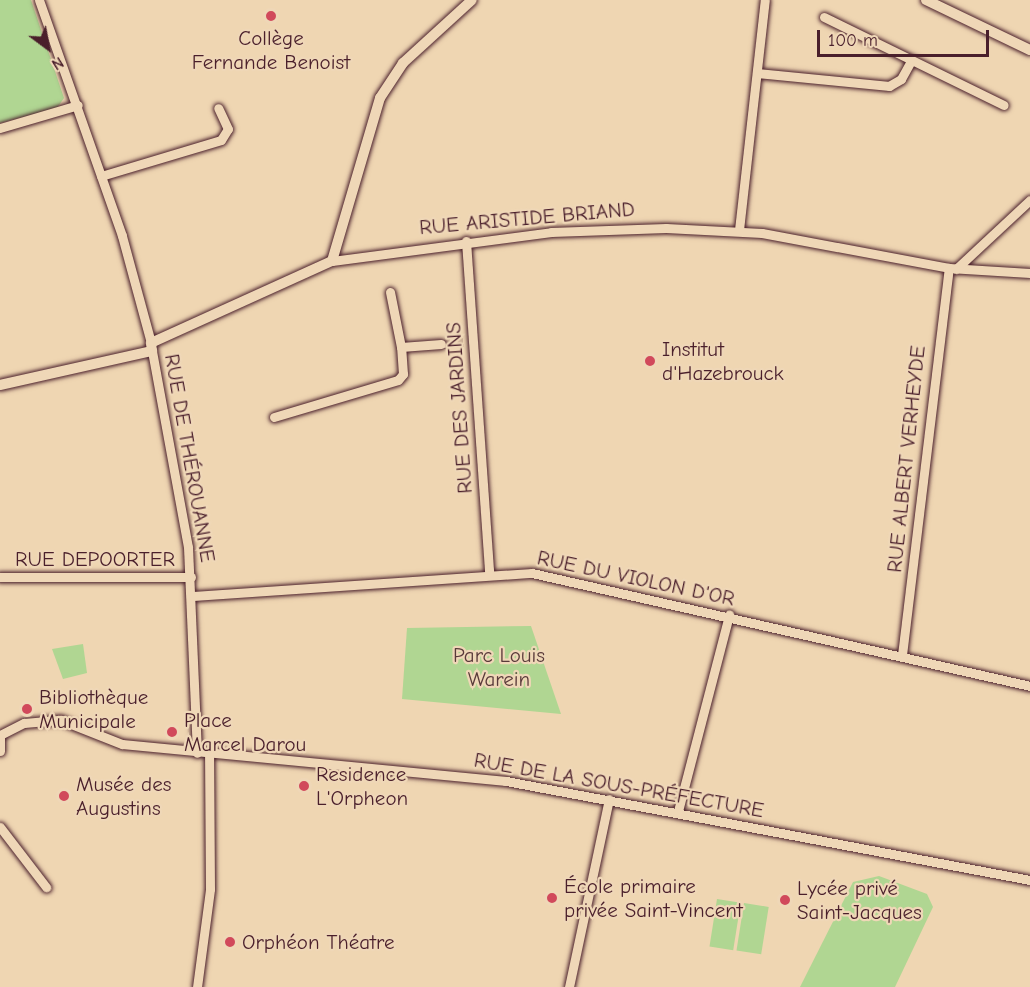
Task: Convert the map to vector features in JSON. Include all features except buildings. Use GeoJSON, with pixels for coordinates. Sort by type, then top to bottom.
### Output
{"type":"FeatureCollection","features":[{"type":"Feature","properties":{"kind":"street","name":"RUE DE THÉROUANNE"},"geometry":{"type":"LineString","coordinates":[[39,0],[78,105],[101,176],[151,347],[191,577],[197,753]]}},
{"type":"Feature","properties":{"kind":"street"},"geometry":{"type":"LineString","coordinates":[[332,261],[380,98],[403,63],[472,0]]}},
{"type":"Feature","properties":{"kind":"street"},"geometry":{"type":"LineString","coordinates":[[739,230],[765,0]]}},
{"type":"Feature","properties":{"kind":"street"},"geometry":{"type":"LineString","coordinates":[[926,0],[1030,50]]}},
{"type":"Feature","properties":{"kind":"street"},"geometry":{"type":"LineString","coordinates":[[824,17],[1004,105]]}},
{"type":"Feature","properties":{"kind":"street"},"geometry":{"type":"LineString","coordinates":[[757,73],[889,86],[901,79],[911,61]]}},
{"type":"Feature","properties":{"kind":"street"},"geometry":{"type":"LineString","coordinates":[[0,128],[78,105]]}},
{"type":"Feature","properties":{"kind":"street"},"geometry":{"type":"LineString","coordinates":[[101,176],[220,140],[228,129],[218,108]]}},
{"type":"Feature","properties":{"kind":"street"},"geometry":{"type":"LineString","coordinates":[[953,268],[1030,200]]}},
{"type":"Feature","properties":{"kind":"street","name":"RUE ARISTIDE BRIAND"},"geometry":{"type":"LineString","coordinates":[[0,385],[151,347],[332,261],[466,241],[601,228],[739,230],[953,268],[1030,273]]}},
{"type":"Feature","properties":{"kind":"street","name":"RUE DES JARDINS"},"geometry":{"type":"LineString","coordinates":[[466,241],[469,342],[489,573]]}},
{"type":"Feature","properties":{"kind":"street","name":"RUE ALBERT VERHEYDE"},"geometry":{"type":"LineString","coordinates":[[902,655],[953,268]]}},
{"type":"Feature","properties":{"kind":"street"},"geometry":{"type":"LineString","coordinates":[[274,417],[398,380],[403,374],[401,347],[390,292]]}},
{"type":"Feature","properties":{"kind":"street"},"geometry":{"type":"LineString","coordinates":[[401,347],[441,344]]}},
{"type":"Feature","properties":{"kind":"street","name":"RUE DU VIOLON D'OR"},"geometry":{"type":"LineString","coordinates":[[193,596],[489,573],[553,576],[1030,686]]}},
{"type":"Feature","properties":{"kind":"street","name":"RUE DEPOORTER"},"geometry":{"type":"LineString","coordinates":[[0,577],[191,577]]}},
{"type":"Feature","properties":{"kind":"street"},"geometry":{"type":"LineString","coordinates":[[678,811],[729,615]]}},
{"type":"Feature","properties":{"kind":"street","name":"RUE DE LA SOUS-PRÉFECTURE"},"geometry":{"type":"LineString","coordinates":[[0,736],[24,723],[67,721],[109,742],[197,753],[487,779],[678,811],[1030,880]]}},
{"type":"Feature","properties":{"kind":"street"},"geometry":{"type":"LineString","coordinates":[[0,736],[0,751]]}},
{"type":"Feature","properties":{"kind":"street"},"geometry":{"type":"LineString","coordinates":[[197,987],[208,916],[209,754]]}},
{"type":"Feature","properties":{"kind":"street"},"geometry":{"type":"LineString","coordinates":[[569,987],[609,799]]}},
{"type":"Feature","properties":{"kind":"street"},"geometry":{"type":"LineString","coordinates":[[0,827],[46,887]]}},
{"type":"Feature","properties":{"kind":"green space"},"geometry":{"type":"Polygon","coordinates":[[[0,0],[31,0],[64,98],[57,108],[0,123],[0,0]]]}},
{"type":"Feature","properties":{"kind":"green space","name":"Parc Louis Warein"},"geometry":{"type":"Polygon","coordinates":[[[531,626],[561,714],[402,699],[407,628],[531,626]]]}},
{"type":"Feature","properties":{"kind":"green space"},"geometry":{"type":"Polygon","coordinates":[[[83,644],[87,673],[63,679],[52,649],[83,644]]]}},
{"type":"Feature","properties":{"kind":"green space"},"geometry":{"type":"Polygon","coordinates":[[[879,876],[927,894],[933,907],[895,987],[800,987],[853,882],[879,876]]]}},
{"type":"Feature","properties":{"kind":"green space"},"geometry":{"type":"Polygon","coordinates":[[[717,899],[741,903],[733,950],[709,946],[717,899]]]}},
{"type":"Feature","properties":{"kind":"green space"},"geometry":{"type":"Polygon","coordinates":[[[744,903],[769,907],[761,954],[736,950],[744,903]]]}},
{"type":"Feature","properties":{"kind":"tunnel"},"geometry":{"type":"LineString","coordinates":[[441,344],[465,342]]}},
{"type":"Feature","properties":{"kind":"place","name":"Collège Fernande Benoist"},"geometry":{"type":"Point","coordinates":[271,16]}},
{"type":"Feature","properties":{"kind":"place","name":"Institut d'Hazebrouck"},"geometry":{"type":"Point","coordinates":[650,361]}},
{"type":"Feature","properties":{"kind":"place","name":"Bibliothèque Municipale"},"geometry":{"type":"Point","coordinates":[27,709]}},
{"type":"Feature","properties":{"kind":"place","name":"Place Marcel Darou"},"geometry":{"type":"Point","coordinates":[172,732]}},
{"type":"Feature","properties":{"kind":"place","name":"Residence L'Orpheon"},"geometry":{"type":"Point","coordinates":[304,786]}},
{"type":"Feature","properties":{"kind":"place","name":"Musée des Augustins"},"geometry":{"type":"Point","coordinates":[64,796]}},
{"type":"Feature","properties":{"kind":"place","name":"École primaire privée Saint-Vincent"},"geometry":{"type":"Point","coordinates":[552,898]}},
{"type":"Feature","properties":{"kind":"place","name":"Lycée privé Saint-Jacques"},"geometry":{"type":"Point","coordinates":[785,900]}},
{"type":"Feature","properties":{"kind":"place","name":"Orphéon Théatre"},"geometry":{"type":"Point","coordinates":[230,942]}}]}
